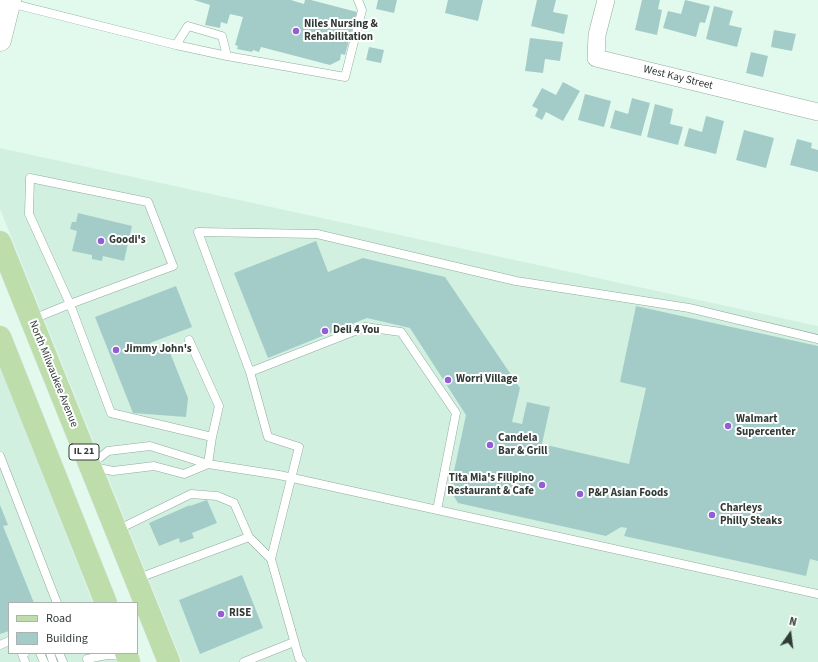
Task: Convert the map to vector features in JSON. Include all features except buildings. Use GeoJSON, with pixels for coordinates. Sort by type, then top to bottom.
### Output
{"type":"FeatureCollection","features":[{"type":"Feature","properties":{"kind":"main road"},"geometry":{"type":"LineString","coordinates":[[0,40],[10,1]]}},
{"type":"Feature","properties":{"kind":"main road","name":"North Milwaukee Avenue"},"geometry":{"type":"LineString","coordinates":[[0,242],[169,662]]}},
{"type":"Feature","properties":{"kind":"main road"},"geometry":{"type":"LineString","coordinates":[[0,337],[106,602]]}},
{"type":"Feature","properties":{"kind":"street","name":"West Kay Street"},"geometry":{"type":"LineString","coordinates":[[606,0],[597,35],[596,58],[818,112]]}},
{"type":"Feature","properties":{"kind":"lane"},"geometry":{"type":"LineString","coordinates":[[10,1],[176,45],[227,56],[344,77],[362,10],[358,0]]}},
{"type":"Feature","properties":{"kind":"lane"},"geometry":{"type":"LineString","coordinates":[[176,45],[188,26],[222,36],[227,56]]}},
{"type":"Feature","properties":{"kind":"lane"},"geometry":{"type":"LineString","coordinates":[[31,319],[70,304],[173,266],[148,202],[30,178],[29,214],[70,304],[111,413],[212,437]]}},
{"type":"Feature","properties":{"kind":"lane"},"geometry":{"type":"LineString","coordinates":[[302,662],[299,658],[294,642],[271,559],[299,447],[268,437],[250,372],[198,232],[317,234],[516,281],[689,308],[818,339]]}},
{"type":"Feature","properties":{"kind":"lane"},"geometry":{"type":"LineString","coordinates":[[250,372],[364,327],[401,332],[456,413],[437,510]]}},
{"type":"Feature","properties":{"kind":"lane"},"geometry":{"type":"LineString","coordinates":[[189,340],[219,406],[208,464]]}},
{"type":"Feature","properties":{"kind":"lane"},"geometry":{"type":"LineString","coordinates":[[90,466],[108,451],[150,446],[208,464],[291,478],[818,594]]}},
{"type":"Feature","properties":{"kind":"lane"},"geometry":{"type":"LineString","coordinates":[[0,456],[3,470],[57,602]]}},
{"type":"Feature","properties":{"kind":"lane"},"geometry":{"type":"LineString","coordinates":[[90,466],[113,471],[154,466],[184,474],[208,464]]}},
{"type":"Feature","properties":{"kind":"lane"},"geometry":{"type":"LineString","coordinates":[[116,531],[191,494],[217,496],[234,503],[249,537],[271,559]]}},
{"type":"Feature","properties":{"kind":"lane"},"geometry":{"type":"LineString","coordinates":[[135,579],[249,537]]}},
{"type":"Feature","properties":{"kind":"lane"},"geometry":{"type":"LineString","coordinates":[[244,662],[294,642]]}},
{"type":"Feature","properties":{"kind":"lane"},"geometry":{"type":"LineString","coordinates":[[86,658],[107,655],[127,657]]}},
{"type":"Feature","properties":{"kind":"shaded area"},"geometry":{"type":"Polygon","coordinates":[[[0,148],[818,326],[818,662],[182,662],[0,209],[0,148]]]}},
{"type":"Feature","properties":{"kind":"shaded area"},"geometry":{"type":"Polygon","coordinates":[[[0,367],[93,602],[8,602],[8,654],[113,654],[117,662],[0,662],[0,367]]]}},
{"type":"Feature","properties":{"kind":"place","name":"Niles Nursing & Rehabilitation"},"geometry":{"type":"Point","coordinates":[296,31]}},
{"type":"Feature","properties":{"kind":"place","name":"Goodi's"},"geometry":{"type":"Point","coordinates":[101,241]}},
{"type":"Feature","properties":{"kind":"place","name":"Deli 4 You"},"geometry":{"type":"Point","coordinates":[325,331]}},
{"type":"Feature","properties":{"kind":"place","name":"Jimmy John's"},"geometry":{"type":"Point","coordinates":[116,350]}},
{"type":"Feature","properties":{"kind":"place","name":"Worri Village"},"geometry":{"type":"Point","coordinates":[448,380]}},
{"type":"Feature","properties":{"kind":"place","name":"Walmart Supercenter"},"geometry":{"type":"Point","coordinates":[728,426]}},
{"type":"Feature","properties":{"kind":"place","name":"Candela Bar & Grill"},"geometry":{"type":"Point","coordinates":[490,445]}},
{"type":"Feature","properties":{"kind":"place","name":"Tita Mia's Filipino Restaurant & Cafe"},"geometry":{"type":"Point","coordinates":[542,485]}},
{"type":"Feature","properties":{"kind":"place","name":"P&P Asian Foods"},"geometry":{"type":"Point","coordinates":[580,494]}},
{"type":"Feature","properties":{"kind":"place","name":"Charleys Philly Steaks"},"geometry":{"type":"Point","coordinates":[712,515]}},
{"type":"Feature","properties":{"kind":"place","name":"RISE"},"geometry":{"type":"Point","coordinates":[221,614]}}]}
